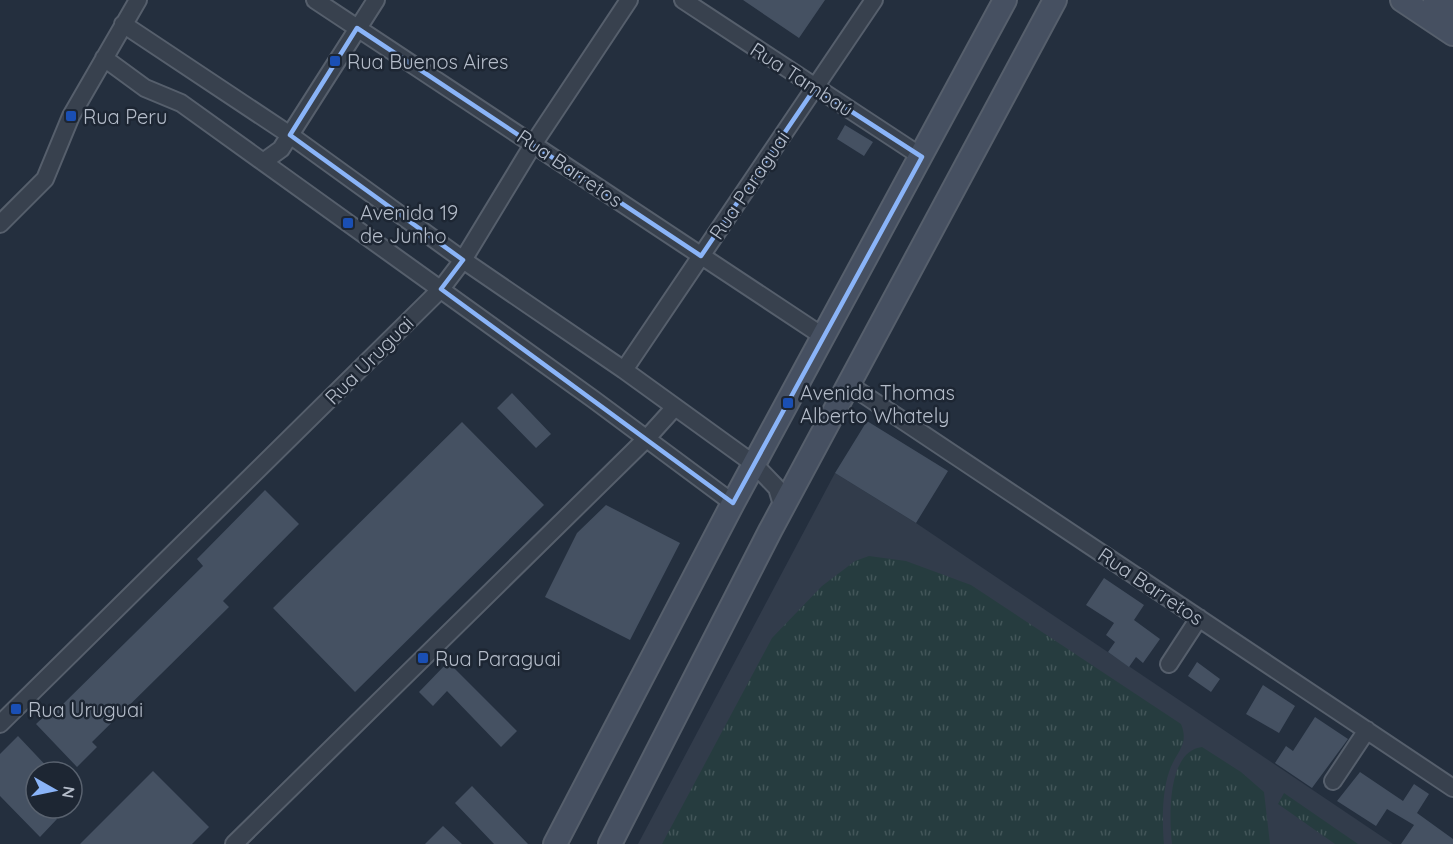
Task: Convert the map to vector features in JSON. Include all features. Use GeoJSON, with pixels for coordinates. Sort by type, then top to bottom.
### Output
{"type":"FeatureCollection","features":[{"type":"Feature","properties":{"kind":"main road"},"geometry":{"type":"LineString","coordinates":[[555,844],[733,503],[1005,0]]}},
{"type":"Feature","properties":{"kind":"main road"},"geometry":{"type":"LineString","coordinates":[[610,844],[848,384],[1055,0]]}},
{"type":"Feature","properties":{"kind":"main road"},"geometry":{"type":"LineString","coordinates":[[1386,0],[1441,8]]}},
{"type":"Feature","properties":{"kind":"main road"},"geometry":{"type":"LineString","coordinates":[[1401,0],[1441,8]]}},
{"type":"Feature","properties":{"kind":"main road"},"geometry":{"type":"LineString","coordinates":[[1441,8],[1453,34]]}},
{"type":"Feature","properties":{"kind":"main road"},"geometry":{"type":"LineString","coordinates":[[573,844],[603,753]]}},
{"type":"Feature","properties":{"kind":"street"},"geometry":{"type":"LineString","coordinates":[[0,224],[45,179],[71,116],[138,0]]}},
{"type":"Feature","properties":{"kind":"street","name":"Rua Barretos"},"geometry":{"type":"LineString","coordinates":[[315,0],[534,142],[824,337]]}},
{"type":"Feature","properties":{"kind":"street"},"geometry":{"type":"LineString","coordinates":[[263,162],[281,149],[376,0]]}},
{"type":"Feature","properties":{"kind":"street","name":"Rua Uruguai"},"geometry":{"type":"LineString","coordinates":[[0,724],[441,289],[463,260],[534,142],[629,0]]}},
{"type":"Feature","properties":{"kind":"street","name":"Rua Tambaú"},"geometry":{"type":"LineString","coordinates":[[683,0],[922,157]]}},
{"type":"Feature","properties":{"kind":"street","name":"Rua Paraguai"},"geometry":{"type":"LineString","coordinates":[[624,370],[874,0]]}},
{"type":"Feature","properties":{"kind":"street"},"geometry":{"type":"LineString","coordinates":[[123,24],[290,135],[463,260],[624,370],[754,464],[777,488],[783,508]]}},
{"type":"Feature","properties":{"kind":"street"},"geometry":{"type":"LineString","coordinates":[[104,58],[145,88],[181,103],[647,438],[733,503]]}},
{"type":"Feature","properties":{"kind":"street","name":"Rua Barretos"},"geometry":{"type":"LineString","coordinates":[[848,384],[1453,788]]}},
{"type":"Feature","properties":{"kind":"street"},"geometry":{"type":"LineString","coordinates":[[234,844],[647,438],[675,407]]}},
{"type":"Feature","properties":{"kind":"street"},"geometry":{"type":"LineString","coordinates":[[1169,664],[1199,618]]}},
{"type":"Feature","properties":{"kind":"street"},"geometry":{"type":"LineString","coordinates":[[1333,781],[1367,730]]}},
{"type":"Feature","properties":{"kind":"highlighted area"},"geometry":{"type":"Polygon","coordinates":[[[357,28],[701,256],[815,88],[922,157],[733,503],[441,289],[463,260],[290,135],[357,28]]]}},
{"type":"Feature","properties":{"kind":"shaded area"},"geometry":{"type":"Polygon","coordinates":[[[835,473],[916,523],[1393,844],[638,844],[835,473]]]}},
{"type":"Feature","properties":{"kind":"green space"},"geometry":{"type":"Polygon","coordinates":[[[869,556],[906,561],[971,585],[1181,724],[1183,743],[1169,772],[1165,789],[1164,844],[662,844],[772,638],[822,586],[855,561],[869,556]]]}},
{"type":"Feature","properties":{"kind":"green space"},"geometry":{"type":"Polygon","coordinates":[[[1202,747],[1241,772],[1264,792],[1270,844],[1172,844],[1170,818],[1176,772],[1182,760],[1191,751],[1202,747]]]}},
{"type":"Feature","properties":{"kind":"green space"},"geometry":{"type":"Polygon","coordinates":[[[1284,793],[1358,844],[1335,844],[1278,804],[1284,793]]]}},
{"type":"Feature","properties":{"kind":"building"},"geometry":{"type":"Polygon","coordinates":[[[743,0],[825,0],[799,38],[743,0]]]}},
{"type":"Feature","properties":{"kind":"building"},"geometry":{"type":"Polygon","coordinates":[[[845,125],[873,142],[864,156],[837,139],[845,125]]]}},
{"type":"Feature","properties":{"kind":"building"},"geometry":{"type":"Polygon","coordinates":[[[512,393],[551,434],[536,448],[497,408],[512,393]]]}},
{"type":"Feature","properties":{"kind":"building"},"geometry":{"type":"Polygon","coordinates":[[[867,421],[948,471],[916,523],[835,473],[867,421]]]}},
{"type":"Feature","properties":{"kind":"building"},"geometry":{"type":"Polygon","coordinates":[[[462,422],[544,505],[355,692],[273,608],[462,422]]]}},
{"type":"Feature","properties":{"kind":"building"},"geometry":{"type":"Polygon","coordinates":[[[265,490],[299,524],[223,601],[229,607],[92,742],[97,747],[84,760],[70,760],[36,724],[56,705],[59,708],[203,566],[197,559],[265,490]]]}},
{"type":"Feature","properties":{"kind":"building"},"geometry":{"type":"Polygon","coordinates":[[[606,505],[680,543],[630,640],[545,597],[577,533],[606,505]]]}},
{"type":"Feature","properties":{"kind":"building"},"geometry":{"type":"Polygon","coordinates":[[[1104,578],[1144,605],[1134,620],[1160,639],[1143,663],[1136,657],[1129,667],[1108,652],[1115,642],[1106,635],[1114,623],[1086,605],[1104,578]]]}},
{"type":"Feature","properties":{"kind":"building"},"geometry":{"type":"Polygon","coordinates":[[[448,662],[517,731],[501,747],[447,691],[433,706],[419,692],[448,662]]]}},
{"type":"Feature","properties":{"kind":"building"},"geometry":{"type":"Polygon","coordinates":[[[1197,662],[1220,679],[1211,692],[1188,676],[1197,662]]]}},
{"type":"Feature","properties":{"kind":"building"},"geometry":{"type":"Polygon","coordinates":[[[1263,685],[1295,706],[1279,733],[1246,714],[1263,685]]]}},
{"type":"Feature","properties":{"kind":"building"},"geometry":{"type":"Polygon","coordinates":[[[1315,717],[1348,739],[1312,788],[1275,763],[1286,746],[1293,751],[1315,717]]]}},
{"type":"Feature","properties":{"kind":"building"},"geometry":{"type":"Polygon","coordinates":[[[18,736],[41,760],[24,760],[24,820],[56,820],[40,837],[0,796],[0,754],[18,736]]]}},
{"type":"Feature","properties":{"kind":"building"},"geometry":{"type":"Polygon","coordinates":[[[153,771],[209,827],[192,844],[80,844],[153,771]]]}},
{"type":"Feature","properties":{"kind":"building"},"geometry":{"type":"Polygon","coordinates":[[[1360,772],[1403,801],[1414,784],[1429,794],[1417,813],[1453,839],[1453,844],[1401,844],[1414,825],[1387,809],[1376,826],[1337,801],[1360,772]]]}},
{"type":"Feature","properties":{"kind":"building"},"geometry":{"type":"Polygon","coordinates":[[[472,786],[528,844],[494,844],[455,803],[472,786]]]}},
{"type":"Feature","properties":{"kind":"building"},"geometry":{"type":"Polygon","coordinates":[[[443,826],[462,844],[425,844],[443,826]]]}},
{"type":"Feature","properties":{"kind":"place","name":"Rua Buenos Aires"},"geometry":{"type":"Point","coordinates":[335,61]}},
{"type":"Feature","properties":{"kind":"place","name":"Rua Peru"},"geometry":{"type":"Point","coordinates":[71,116]}},
{"type":"Feature","properties":{"kind":"place","name":"Avenida 19 de Junho"},"geometry":{"type":"Point","coordinates":[348,223]}},
{"type":"Feature","properties":{"kind":"place","name":"Avenida Thomas Alberto Whately"},"geometry":{"type":"Point","coordinates":[788,403]}},
{"type":"Feature","properties":{"kind":"place","name":"Rua Paraguai"},"geometry":{"type":"Point","coordinates":[423,658]}},
{"type":"Feature","properties":{"kind":"place","name":"Rua Uruguai"},"geometry":{"type":"Point","coordinates":[16,709]}}]}
